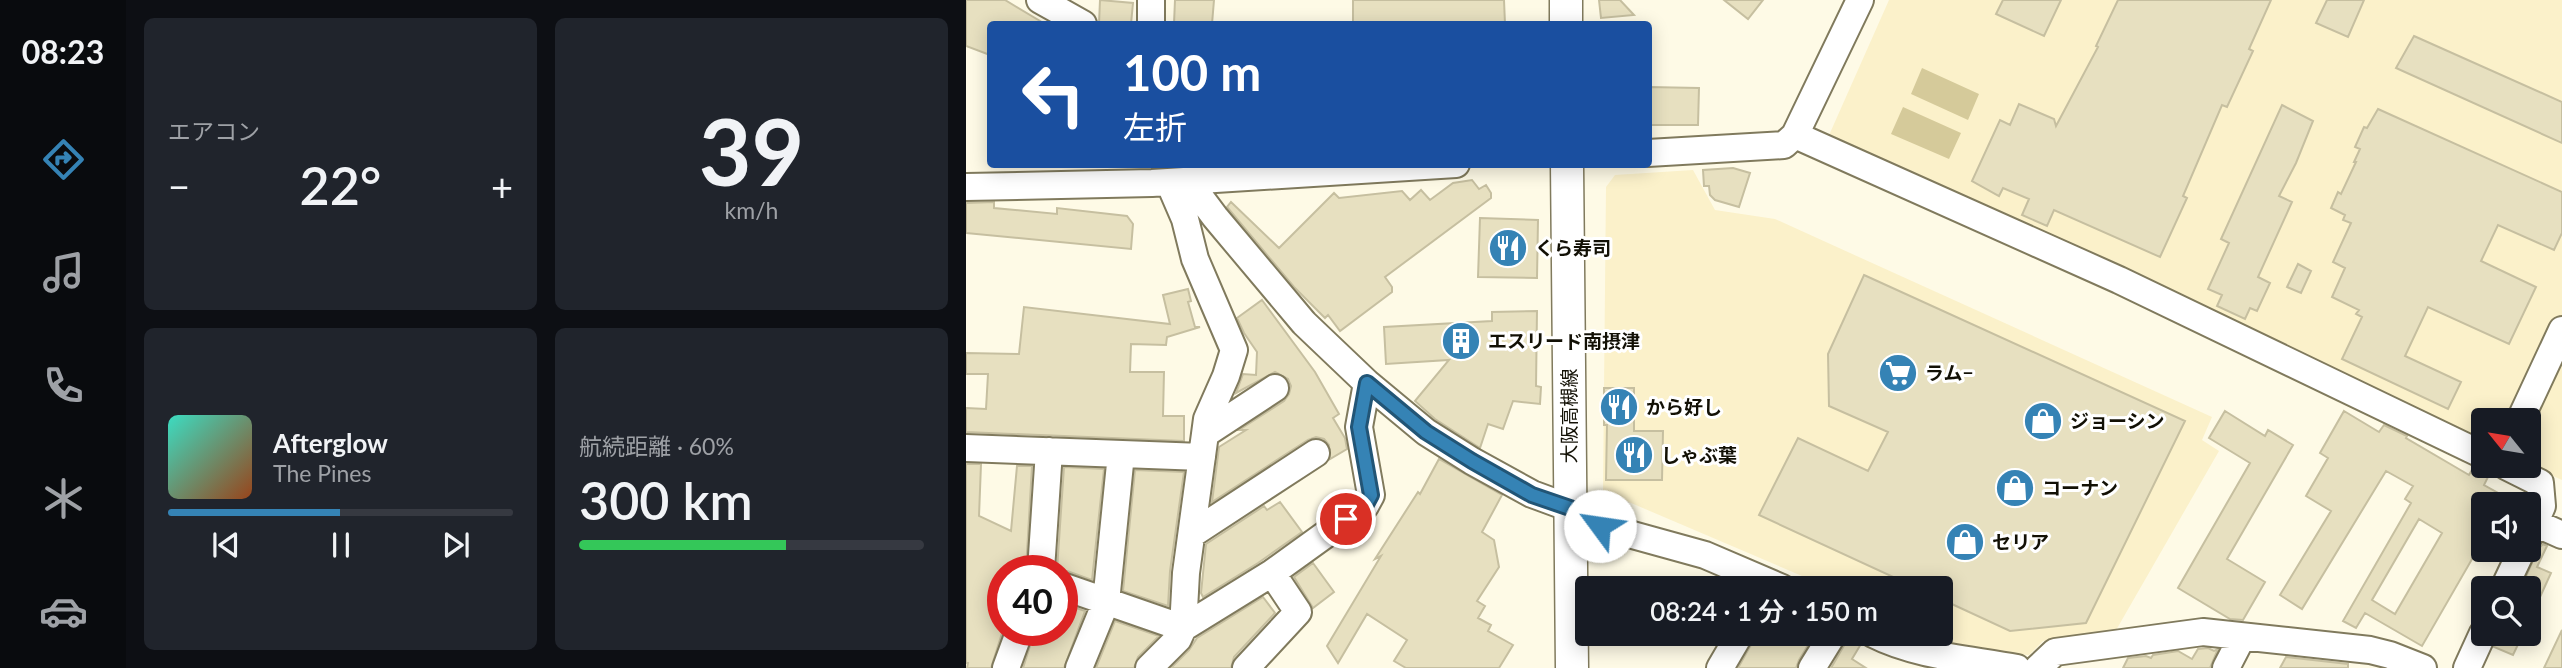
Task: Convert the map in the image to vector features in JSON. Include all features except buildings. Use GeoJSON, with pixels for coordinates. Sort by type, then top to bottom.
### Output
{"type":"FeatureCollection","features":[{"type":"Feature","properties":{"kind":"main road"},"geometry":{"type":"LineString","coordinates":[[1566,0],[1566,21]]}},
{"type":"Feature","properties":{"kind":"main road","name":"大阪高槻線"},"geometry":{"type":"LineString","coordinates":[[1567,168],[1572,668]]}},
{"type":"Feature","properties":{"kind":"street"},"geometry":{"type":"LineString","coordinates":[[1040,0],[1078,21]]}},
{"type":"Feature","properties":{"kind":"street"},"geometry":{"type":"LineString","coordinates":[[1151,0],[1151,21]]}},
{"type":"Feature","properties":{"kind":"street"},"geometry":{"type":"LineString","coordinates":[[1652,153],[1784,145],[1796,135],[1860,0]]}},
{"type":"Feature","properties":{"kind":"street"},"geometry":{"type":"LineString","coordinates":[[1796,135],[2119,280],[2471,448]]}},
{"type":"Feature","properties":{"kind":"street"},"geometry":{"type":"LineString","coordinates":[[966,187],[1366,168]]}},
{"type":"Feature","properties":{"kind":"street"},"geometry":{"type":"LineString","coordinates":[[1165,177],[1214,217],[1304,323],[1367,383],[1426,432],[1532,495],[1570,508],[1600,526],[1705,555],[1751,576]]}},
{"type":"Feature","properties":{"kind":"street"},"geometry":{"type":"LineString","coordinates":[[1149,668],[1178,639],[1184,628],[1185,573],[1203,446],[1208,419],[1234,350],[1195,259],[1185,219],[1165,177]]}},
{"type":"Feature","properties":{"kind":"street"},"geometry":{"type":"LineString","coordinates":[[2526,408],[2562,330]]}},
{"type":"Feature","properties":{"kind":"street"},"geometry":{"type":"LineString","coordinates":[[1184,628],[1272,573],[1365,506],[1371,495],[1359,427],[1367,383]]}},
{"type":"Feature","properties":{"kind":"street"},"geometry":{"type":"LineString","coordinates":[[966,448],[1121,454],[1203,446],[1275,388]]}},
{"type":"Feature","properties":{"kind":"street"},"geometry":{"type":"LineString","coordinates":[[1042,555],[1049,451]]}},
{"type":"Feature","properties":{"kind":"street"},"geometry":{"type":"LineString","coordinates":[[1192,534],[1316,453]]}},
{"type":"Feature","properties":{"kind":"street"},"geometry":{"type":"LineString","coordinates":[[1079,668],[1105,602],[1121,454]]}},
{"type":"Feature","properties":{"kind":"street"},"geometry":{"type":"LineString","coordinates":[[2530,478],[2540,483],[2541,492]]}},
{"type":"Feature","properties":{"kind":"street"},"geometry":{"type":"LineString","coordinates":[[2541,531],[2562,535]]}},
{"type":"Feature","properties":{"kind":"street"},"geometry":{"type":"LineString","coordinates":[[1246,668],[1298,612],[1272,573]]}},
{"type":"Feature","properties":{"kind":"street"},"geometry":{"type":"LineString","coordinates":[[1078,592],[1184,628]]}},
{"type":"Feature","properties":{"kind":"street"},"geometry":{"type":"LineString","coordinates":[[2038,668],[2055,652],[2076,647],[2203,632],[2370,650],[2423,668]]}},
{"type":"Feature","properties":{"kind":"street"},"geometry":{"type":"LineString","coordinates":[[2226,668],[2242,637]]}},
{"type":"Feature","properties":{"kind":"street"},"geometry":{"type":"LineString","coordinates":[[1006,668],[1014,646]]}},
{"type":"Feature","properties":{"kind":"street"},"geometry":{"type":"LineString","coordinates":[[1720,668],[1733,646]]}},
{"type":"Feature","properties":{"kind":"street"},"geometry":{"type":"LineString","coordinates":[[1812,668],[1826,646]]}},
{"type":"Feature","properties":{"kind":"street"},"geometry":{"type":"LineString","coordinates":[[1904,646],[2017,668]]}},
{"type":"Feature","properties":{"kind":"street"},"geometry":{"type":"LineString","coordinates":[[2467,668],[2477,646]]}},
{"type":"Feature","properties":{"kind":"shaded area"},"geometry":{"type":"Polygon","coordinates":[[[1889,0],[2562,0],[2562,480],[2541,470],[2541,408],[2471,408],[2471,438],[1826,142],[1889,0]]]}},
{"type":"Feature","properties":{"kind":"shaded area"},"geometry":{"type":"Polygon","coordinates":[[[1922,68],[1979,94],[1968,120],[1911,94],[1922,68]]]}},
{"type":"Feature","properties":{"kind":"shaded area"},"geometry":{"type":"Polygon","coordinates":[[[1903,107],[1961,133],[1949,159],[1891,134],[1903,107]]]}},
{"type":"Feature","properties":{"kind":"shaded area"},"geometry":{"type":"Polygon","coordinates":[[[1693,170],[1715,210],[1775,219],[2212,417],[2202,440],[2219,451],[2115,632],[2043,641],[2029,655],[2006,654],[1953,643],[1953,576],[1802,576],[1603,491],[1606,187],[1615,175],[1693,170]]]}},
{"type":"Feature","properties":{"kind":"place","name":"くら寿司"},"geometry":{"type":"Point","coordinates":[1508,248]}},
{"type":"Feature","properties":{"kind":"place","name":"エスリード南摂津"},"geometry":{"type":"Point","coordinates":[1461,341]}},
{"type":"Feature","properties":{"kind":"place","name":"ラム−"},"geometry":{"type":"Point","coordinates":[1898,373]}},
{"type":"Feature","properties":{"kind":"place","name":"から好し"},"geometry":{"type":"Point","coordinates":[1619,407]}},
{"type":"Feature","properties":{"kind":"place","name":"ジョーシン"},"geometry":{"type":"Point","coordinates":[2043,421]}},
{"type":"Feature","properties":{"kind":"place","name":"しゃぶ葉"},"geometry":{"type":"Point","coordinates":[1634,455]}},
{"type":"Feature","properties":{"kind":"place","name":"コーナン"},"geometry":{"type":"Point","coordinates":[2015,488]}},
{"type":"Feature","properties":{"kind":"place","name":"セリア"},"geometry":{"type":"Point","coordinates":[1965,542]}},
{"type":"Feature","properties":{"kind":"route"},"geometry":{"type":"LineString","coordinates":[[1346,519],[1365,506],[1371,495],[1359,427],[1367,383],[1426,432],[1472,461],[1532,495],[1570,508],[1600,526]]}}]}
